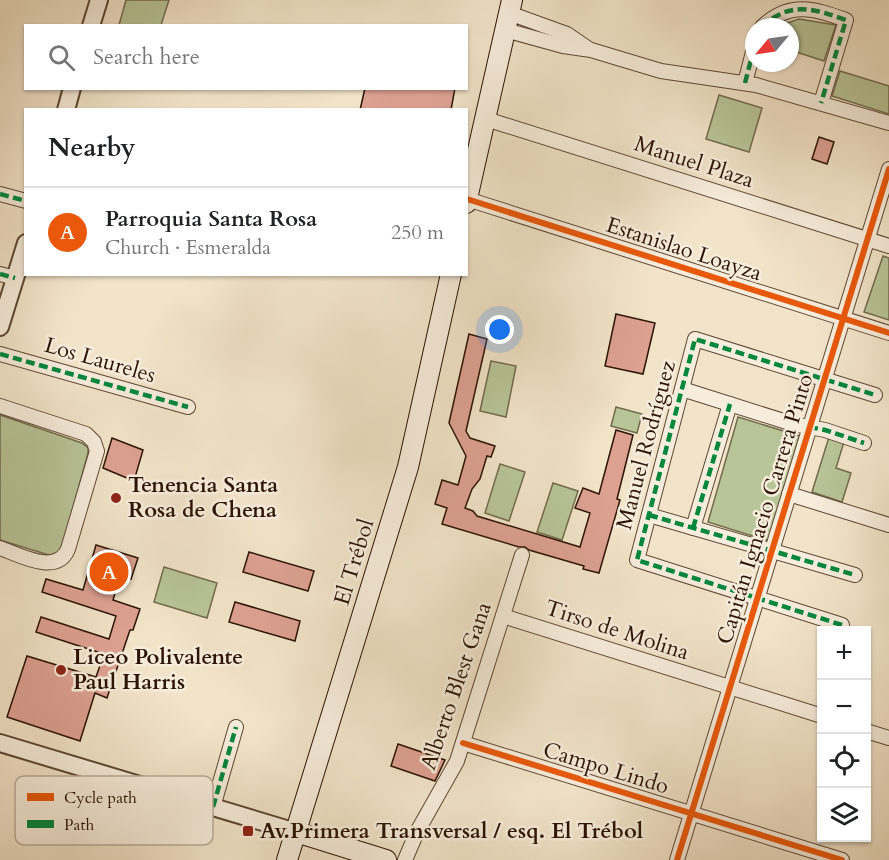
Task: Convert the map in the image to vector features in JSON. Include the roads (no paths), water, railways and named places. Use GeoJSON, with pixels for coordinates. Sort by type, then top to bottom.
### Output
{"type":"FeatureCollection","features":[{"type":"Feature","properties":{"kind":"main road"},"geometry":{"type":"LineString","coordinates":[[468,197],[509,15]]}},
{"type":"Feature","properties":{"kind":"main road","name":"El Trébol"},"geometry":{"type":"LineString","coordinates":[[287,860],[408,467],[451,276]]}},
{"type":"Feature","properties":{"kind":"main road"},"geometry":{"type":"LineString","coordinates":[[296,832],[386,860]]}},
{"type":"Feature","properties":{"kind":"street"},"geometry":{"type":"LineString","coordinates":[[92,24],[99,0]]}},
{"type":"Feature","properties":{"kind":"street"},"geometry":{"type":"LineString","coordinates":[[774,18],[792,10],[814,9],[846,20],[821,103]]}},
{"type":"Feature","properties":{"kind":"street"},"geometry":{"type":"LineString","coordinates":[[509,15],[563,46],[591,50],[662,71],[745,83],[889,123]]}},
{"type":"Feature","properties":{"kind":"street"},"geometry":{"type":"LineString","coordinates":[[745,83],[748,72]]}},
{"type":"Feature","properties":{"kind":"street"},"geometry":{"type":"LineString","coordinates":[[67,108],[71,90]]}},
{"type":"Feature","properties":{"kind":"street","name":"Manuel Plaza"},"geometry":{"type":"LineString","coordinates":[[486,118],[889,246]]}},
{"type":"Feature","properties":{"kind":"street","name":"Capitán Ignacio Carrera Pinto"},"geometry":{"type":"LineString","coordinates":[[677,860],[889,169]]}},
{"type":"Feature","properties":{"kind":"street"},"geometry":{"type":"LineString","coordinates":[[0,194],[24,200]]}},
{"type":"Feature","properties":{"kind":"street","name":"Estanislao Loayza"},"geometry":{"type":"LineString","coordinates":[[468,201],[889,333]]}},
{"type":"Feature","properties":{"kind":"street"},"geometry":{"type":"LineString","coordinates":[[0,327],[7,276],[24,246]]}},
{"type":"Feature","properties":{"kind":"street","name":"Manuel Rodríguez"},"geometry":{"type":"LineString","coordinates":[[757,598],[637,560],[695,339],[824,380]]}},
{"type":"Feature","properties":{"kind":"street","name":"Los Laureles"},"geometry":{"type":"LineString","coordinates":[[0,354],[188,408]]}},
{"type":"Feature","properties":{"kind":"street"},"geometry":{"type":"LineString","coordinates":[[824,380],[875,395]]}},
{"type":"Feature","properties":{"kind":"street"},"geometry":{"type":"LineString","coordinates":[[682,389],[793,424],[825,430],[864,443]]}},
{"type":"Feature","properties":{"kind":"street"},"geometry":{"type":"LineString","coordinates":[[693,528],[730,404]]}},
{"type":"Feature","properties":{"kind":"street"},"geometry":{"type":"LineString","coordinates":[[0,406],[86,434],[94,442],[96,456],[68,549],[60,561],[45,562],[0,548]]}},
{"type":"Feature","properties":{"kind":"street"},"geometry":{"type":"LineString","coordinates":[[789,494],[889,525]]}},
{"type":"Feature","properties":{"kind":"street"},"geometry":{"type":"LineString","coordinates":[[649,515],[855,575]]}},
{"type":"Feature","properties":{"kind":"street","name":"Alberto Blest Gana"},"geometry":{"type":"LineString","coordinates":[[405,860],[417,832],[453,770],[522,555]]}},
{"type":"Feature","properties":{"kind":"street"},"geometry":{"type":"LineString","coordinates":[[757,598],[842,625]]}},
{"type":"Feature","properties":{"kind":"street","name":"Tirso de Molina"},"geometry":{"type":"LineString","coordinates":[[503,616],[817,714]]}},
{"type":"Feature","properties":{"kind":"street"},"geometry":{"type":"LineString","coordinates":[[236,727],[213,807],[296,832]]}},
{"type":"Feature","properties":{"kind":"street"},"geometry":{"type":"LineString","coordinates":[[871,731],[889,738]]}},
{"type":"Feature","properties":{"kind":"street"},"geometry":{"type":"LineString","coordinates":[[0,743],[110,776]]}},
{"type":"Feature","properties":{"kind":"street","name":"Campo Lindo"},"geometry":{"type":"LineString","coordinates":[[463,743],[842,860]]}},
{"type":"Feature","properties":{"kind":"place","name":"Tenencia Santa Rosa de Chena"},"geometry":{"type":"Point","coordinates":[116,498]}},
{"type":"Feature","properties":{"kind":"place","name":"Parroquia Santa Rosa"},"geometry":{"type":"Point","coordinates":[109,572]}},
{"type":"Feature","properties":{"kind":"place","name":"Liceo Polivalente Paul Harris"},"geometry":{"type":"Point","coordinates":[61,670]}},
{"type":"Feature","properties":{"kind":"place","name":"Av.Primera Transversal / esq. El Trébol"},"geometry":{"type":"Point","coordinates":[248,831]}}]}
